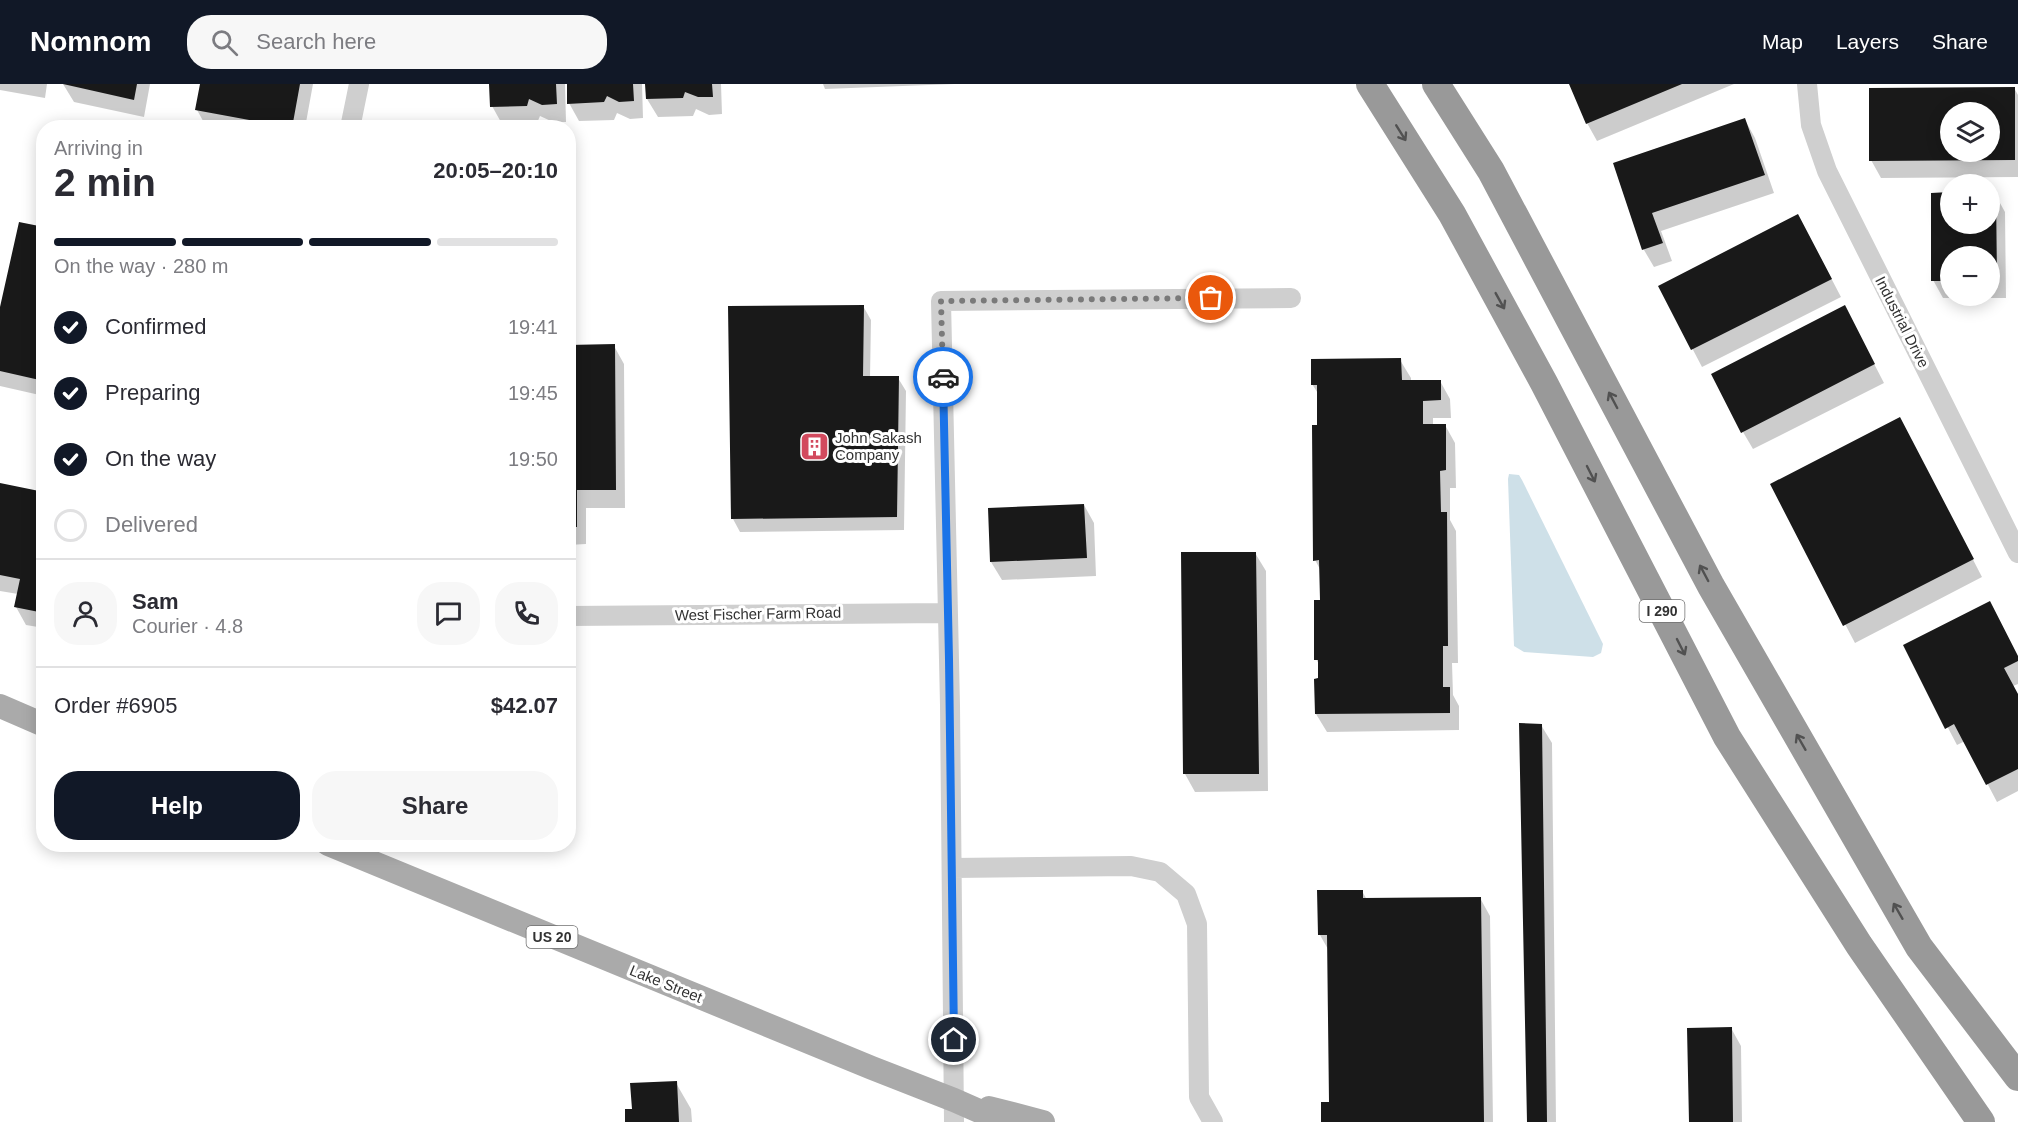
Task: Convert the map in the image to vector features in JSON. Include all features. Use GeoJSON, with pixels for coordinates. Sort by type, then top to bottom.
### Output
{"type":"FeatureCollection","features":[{"type":"Feature","properties":{"kind":"highway","name":"I 290"},"geometry":{"type":"LineString","coordinates":[[1370,84],[1452,214],[1523,343],[1727,737],[1859,945],[1981,1122]]}},
{"type":"Feature","properties":{"kind":"highway"},"geometry":{"type":"LineString","coordinates":[[1436,84],[1491,171],[1711,586],[1919,947],[2018,1077]]}},
{"type":"Feature","properties":{"kind":"highway"},"geometry":{"type":"LineString","coordinates":[[1919,947],[2018,1051]]}},
{"type":"Feature","properties":{"kind":"main road"},"geometry":{"type":"LineString","coordinates":[[0,706],[36,722]]}},
{"type":"Feature","properties":{"kind":"main road","name":"Lake Street"},"geometry":{"type":"LineString","coordinates":[[347,852],[872,1068],[954,1111],[1004,1122]]}},
{"type":"Feature","properties":{"kind":"main road","name":"US 20"},"geometry":{"type":"LineString","coordinates":[[954,1111],[1043,1122]]}},
{"type":"Feature","properties":{"kind":"street"},"geometry":{"type":"LineString","coordinates":[[352,120],[359,84]]}},
{"type":"Feature","properties":{"kind":"street","name":"Industrial Drive"},"geometry":{"type":"LineString","coordinates":[[1807,84],[1811,125],[1827,171],[2018,553]]}},
{"type":"Feature","properties":{"kind":"street"},"geometry":{"type":"LineString","coordinates":[[954,1111],[948,613],[941,301],[1291,298]]}},
{"type":"Feature","properties":{"kind":"street","name":"West Fischer Farm Road"},"geometry":{"type":"LineString","coordinates":[[576,616],[948,613]]}},
{"type":"Feature","properties":{"kind":"street"},"geometry":{"type":"LineString","coordinates":[[952,868],[1131,866],[1161,872],[1186,894],[1197,924],[1199,1097],[1213,1122]]}},
{"type":"Feature","properties":{"kind":"shaded area"},"geometry":{"type":"Polygon","coordinates":[[[1509,474],[1519,475],[1522,480],[1603,644],[1601,653],[1593,657],[1524,652],[1514,646],[1509,474]]]}},
{"type":"Feature","properties":{"kind":"building"},"geometry":{"type":"Polygon","coordinates":[[[63,84],[137,84],[134,100],[63,84]]]}},
{"type":"Feature","properties":{"kind":"building"},"geometry":{"type":"Polygon","coordinates":[[[200,84],[300,84],[293,120],[249,120],[195,110],[200,84]]]}},
{"type":"Feature","properties":{"kind":"building"},"geometry":{"type":"Polygon","coordinates":[[[489,84],[556,84],[557,104],[542,105],[529,99],[527,106],[490,107],[489,84]]]}},
{"type":"Feature","properties":{"kind":"building"},"geometry":{"type":"Polygon","coordinates":[[[567,84],[633,84],[634,101],[619,102],[607,96],[604,102],[567,104],[567,84]]]}},
{"type":"Feature","properties":{"kind":"building"},"geometry":{"type":"Polygon","coordinates":[[[645,84],[712,84],[713,97],[698,97],[685,92],[683,98],[646,99],[645,84]]]}},
{"type":"Feature","properties":{"kind":"building"},"geometry":{"type":"Polygon","coordinates":[[[1569,84],[1682,84],[1586,124],[1569,84]]]}},
{"type":"Feature","properties":{"kind":"building"},"geometry":{"type":"Polygon","coordinates":[[[2015,87],[2015,160],[2000,160],[2000,102],[1940,102],[1940,161],[1869,161],[1869,88],[2015,87]]]}},
{"type":"Feature","properties":{"kind":"building"},"geometry":{"type":"Polygon","coordinates":[[[1745,118],[1765,175],[1652,213],[1663,243],[1642,250],[1613,163],[1745,118]]]}},
{"type":"Feature","properties":{"kind":"building"},"geometry":{"type":"Polygon","coordinates":[[[1931,193],[1940,193],[1940,234],[1996,234],[1997,246],[1940,246],[1940,281],[1931,281],[1931,193]]]}},
{"type":"Feature","properties":{"kind":"building"},"geometry":{"type":"Polygon","coordinates":[[[1798,214],[1832,279],[1691,350],[1658,286],[1798,214]]]}},
{"type":"Feature","properties":{"kind":"building"},"geometry":{"type":"Polygon","coordinates":[[[19,222],[36,225],[36,379],[0,371],[0,307],[19,222]]]}},
{"type":"Feature","properties":{"kind":"building","name":"John Sakash Company"},"geometry":{"type":"Polygon","coordinates":[[[864,305],[863,376],[899,376],[897,517],[731,519],[728,306],[864,305]]]}},
{"type":"Feature","properties":{"kind":"building"},"geometry":{"type":"Polygon","coordinates":[[[1845,305],[1875,364],[1741,433],[1711,374],[1845,305]]]}},
{"type":"Feature","properties":{"kind":"building"},"geometry":{"type":"Polygon","coordinates":[[[615,344],[616,490],[577,490],[577,527],[576,527],[576,345],[615,344]]]}},
{"type":"Feature","properties":{"kind":"building"},"geometry":{"type":"Polygon","coordinates":[[[1401,358],[1402,380],[1441,380],[1441,400],[1423,401],[1423,424],[1446,424],[1446,470],[1440,471],[1441,512],[1447,512],[1448,646],[1443,646],[1443,687],[1450,687],[1450,713],[1315,714],[1314,679],[1318,678],[1318,660],[1314,660],[1314,600],[1320,600],[1319,560],[1313,561],[1312,425],[1317,425],[1317,385],[1311,385],[1311,359],[1401,358]]]}},
{"type":"Feature","properties":{"kind":"building"},"geometry":{"type":"Polygon","coordinates":[[[1900,417],[1974,559],[1843,626],[1770,484],[1900,417]]]}},
{"type":"Feature","properties":{"kind":"building"},"geometry":{"type":"Polygon","coordinates":[[[0,483],[36,490],[36,611],[14,607],[20,579],[0,575],[0,483]]]}},
{"type":"Feature","properties":{"kind":"building"},"geometry":{"type":"Polygon","coordinates":[[[1084,504],[1087,558],[990,562],[988,508],[1084,504]]]}},
{"type":"Feature","properties":{"kind":"building"},"geometry":{"type":"Polygon","coordinates":[[[1181,552],[1256,552],[1259,774],[1183,774],[1181,552]]]}},
{"type":"Feature","properties":{"kind":"building"},"geometry":{"type":"Polygon","coordinates":[[[1990,601],[2018,656],[2018,661],[2004,668],[2018,694],[2018,769],[1986,785],[1954,724],[1945,729],[1903,645],[1990,601]]]}},
{"type":"Feature","properties":{"kind":"building"},"geometry":{"type":"Polygon","coordinates":[[[1519,723],[1542,724],[1547,1122],[1527,1122],[1519,723]]]}},
{"type":"Feature","properties":{"kind":"building"},"geometry":{"type":"Polygon","coordinates":[[[1317,890],[1363,890],[1363,898],[1481,897],[1484,1122],[1321,1122],[1321,1102],[1329,1102],[1327,935],[1318,935],[1317,890]]]}},
{"type":"Feature","properties":{"kind":"building"},"geometry":{"type":"Polygon","coordinates":[[[1732,1027],[1733,1122],[1689,1122],[1687,1028],[1732,1027]]]}},
{"type":"Feature","properties":{"kind":"building"},"geometry":{"type":"Polygon","coordinates":[[[677,1081],[679,1122],[625,1122],[625,1109],[632,1109],[630,1083],[677,1081]]]}},
{"type":"Feature","properties":{"kind":"way so far"},"geometry":{"type":"LineString","coordinates":[[943,377],[941,301],[1211,298]]}},
{"type":"Feature","properties":{"kind":"place","name":"John Sakash Company"},"geometry":{"type":"Point","coordinates":[814,447]}},
{"type":"Feature","properties":{"kind":"route"},"geometry":{"type":"LineString","coordinates":[[943,377],[954,1040]]}}]}
